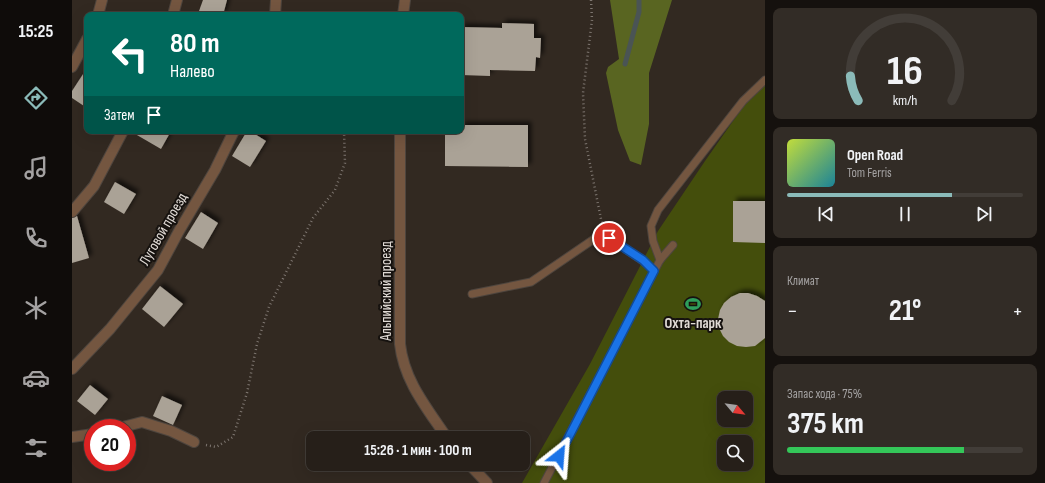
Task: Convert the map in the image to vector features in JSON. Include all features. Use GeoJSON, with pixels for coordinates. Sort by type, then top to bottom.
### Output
{"type":"FeatureCollection","features":[{"type":"Feature","properties":{"kind":"street"},"geometry":{"type":"LineString","coordinates":[[99,12],[102,0]]}},
{"type":"Feature","properties":{"kind":"street"},"geometry":{"type":"LineString","coordinates":[[174,12],[177,0]]}},
{"type":"Feature","properties":{"kind":"street"},"geometry":{"type":"LineString","coordinates":[[275,12],[276,0]]}},
{"type":"Feature","properties":{"kind":"street"},"geometry":{"type":"LineString","coordinates":[[403,12],[405,0]]}},
{"type":"Feature","properties":{"kind":"street"},"geometry":{"type":"LineString","coordinates":[[72,68],[84,45]]}},
{"type":"Feature","properties":{"kind":"street"},"geometry":{"type":"LineString","coordinates":[[72,212],[94,186],[121,134]]}},
{"type":"Feature","properties":{"kind":"street","name":"Луговой проезд"},"geometry":{"type":"LineString","coordinates":[[73,368],[110,329],[158,270],[179,230],[215,170],[233,134]]}},
{"type":"Feature","properties":{"kind":"street","name":"Альпийский проезд"},"geometry":{"type":"LineString","coordinates":[[400,134],[401,358],[412,386],[442,431]]}},
{"type":"Feature","properties":{"kind":"street"},"geometry":{"type":"LineString","coordinates":[[136,424],[142,422],[194,442]]}},
{"type":"Feature","properties":{"kind":"street"},"geometry":{"type":"LineString","coordinates":[[72,436],[84,435]]}},
{"type":"Feature","properties":{"kind":"street"},"geometry":{"type":"LineString","coordinates":[[476,471],[487,483]]}},
{"type":"Feature","properties":{"kind":"lane"},"geometry":{"type":"LineString","coordinates":[[660,260],[653,241],[651,226],[658,210],[743,100],[765,80]]}},
{"type":"Feature","properties":{"kind":"lane"},"geometry":{"type":"LineString","coordinates":[[472,294],[531,282],[594,239],[609,238],[643,260],[654,271]]}},
{"type":"Feature","properties":{"kind":"lane"},"geometry":{"type":"LineString","coordinates":[[544,483],[654,271],[660,260],[672,245]]}},
{"type":"Feature","properties":{"kind":"path"},"geometry":{"type":"LineString","coordinates":[[591,0],[592,20],[583,93],[585,139],[601,219],[609,238]]}},
{"type":"Feature","properties":{"kind":"path"},"geometry":{"type":"LineString","coordinates":[[194,442],[216,447],[233,437],[248,393],[257,344],[269,307],[313,218],[335,190],[345,163],[344,134]]}},
{"type":"Feature","properties":{"kind":"green space"},"geometry":{"type":"Polygon","coordinates":[[[610,0],[672,0],[649,73],[649,124],[641,165],[630,161],[618,130],[606,73],[608,67],[619,59],[610,0]]]}},
{"type":"Feature","properties":{"kind":"green space","name":"Охта-парк"},"geometry":{"type":"Polygon","coordinates":[[[765,85],[765,483],[522,483],[590,364],[658,231],[752,94],[765,85]]]}},
{"type":"Feature","properties":{"kind":"building"},"geometry":{"type":"Polygon","coordinates":[[[203,0],[227,0],[224,12],[199,11],[203,0]]]}},
{"type":"Feature","properties":{"kind":"building"},"geometry":{"type":"Polygon","coordinates":[[[502,23],[534,24],[534,38],[541,38],[540,58],[536,57],[535,71],[490,70],[490,76],[464,75],[464,27],[502,28],[502,23]]]}},
{"type":"Feature","properties":{"kind":"building"},"geometry":{"type":"Polygon","coordinates":[[[84,73],[84,106],[72,98],[72,91],[84,73]]]}},
{"type":"Feature","properties":{"kind":"building"},"geometry":{"type":"Polygon","coordinates":[[[464,125],[528,125],[528,167],[445,166],[445,134],[464,134],[464,125]]]}},
{"type":"Feature","properties":{"kind":"building"},"geometry":{"type":"Polygon","coordinates":[[[135,134],[169,134],[161,149],[135,134]]]}},
{"type":"Feature","properties":{"kind":"building"},"geometry":{"type":"Polygon","coordinates":[[[245,134],[255,134],[266,141],[250,167],[232,156],[245,134]]]}},
{"type":"Feature","properties":{"kind":"building"},"geometry":{"type":"Polygon","coordinates":[[[115,182],[136,194],[124,214],[104,202],[115,182]]]}},
{"type":"Feature","properties":{"kind":"building"},"geometry":{"type":"Polygon","coordinates":[[[733,201],[765,201],[765,243],[733,242],[733,201]]]}},
{"type":"Feature","properties":{"kind":"building"},"geometry":{"type":"Polygon","coordinates":[[[201,212],[218,223],[203,249],[185,238],[201,212]]]}},
{"type":"Feature","properties":{"kind":"building"},"geometry":{"type":"Polygon","coordinates":[[[77,216],[89,258],[72,263],[72,218],[77,216]]]}},
{"type":"Feature","properties":{"kind":"building"},"geometry":{"type":"Polygon","coordinates":[[[160,286],[183,304],[164,327],[142,309],[160,286]]]}},
{"type":"Feature","properties":{"kind":"building"},"geometry":{"type":"Polygon","coordinates":[[[740,293],[748,293],[765,301],[765,338],[755,346],[737,346],[729,342],[723,336],[719,328],[718,319],[720,310],[724,303],[731,297],[740,293]]]}},
{"type":"Feature","properties":{"kind":"building"},"geometry":{"type":"Polygon","coordinates":[[[90,385],[108,399],[95,415],[77,401],[90,385]]]}},
{"type":"Feature","properties":{"kind":"building"},"geometry":{"type":"Polygon","coordinates":[[[162,396],[182,405],[173,425],[153,416],[162,396]]]}},
{"type":"Feature","properties":{"kind":"waterway"},"geometry":{"type":"LineString","coordinates":[[625,64],[639,12],[639,0]]}},
{"type":"Feature","properties":{"kind":"place","name":"Охта-парк"},"geometry":{"type":"Point","coordinates":[693,304]}},
{"type":"Feature","properties":{"kind":"route"},"geometry":{"type":"LineString","coordinates":[[559,456],[654,271],[643,260],[609,238]]}}]}
